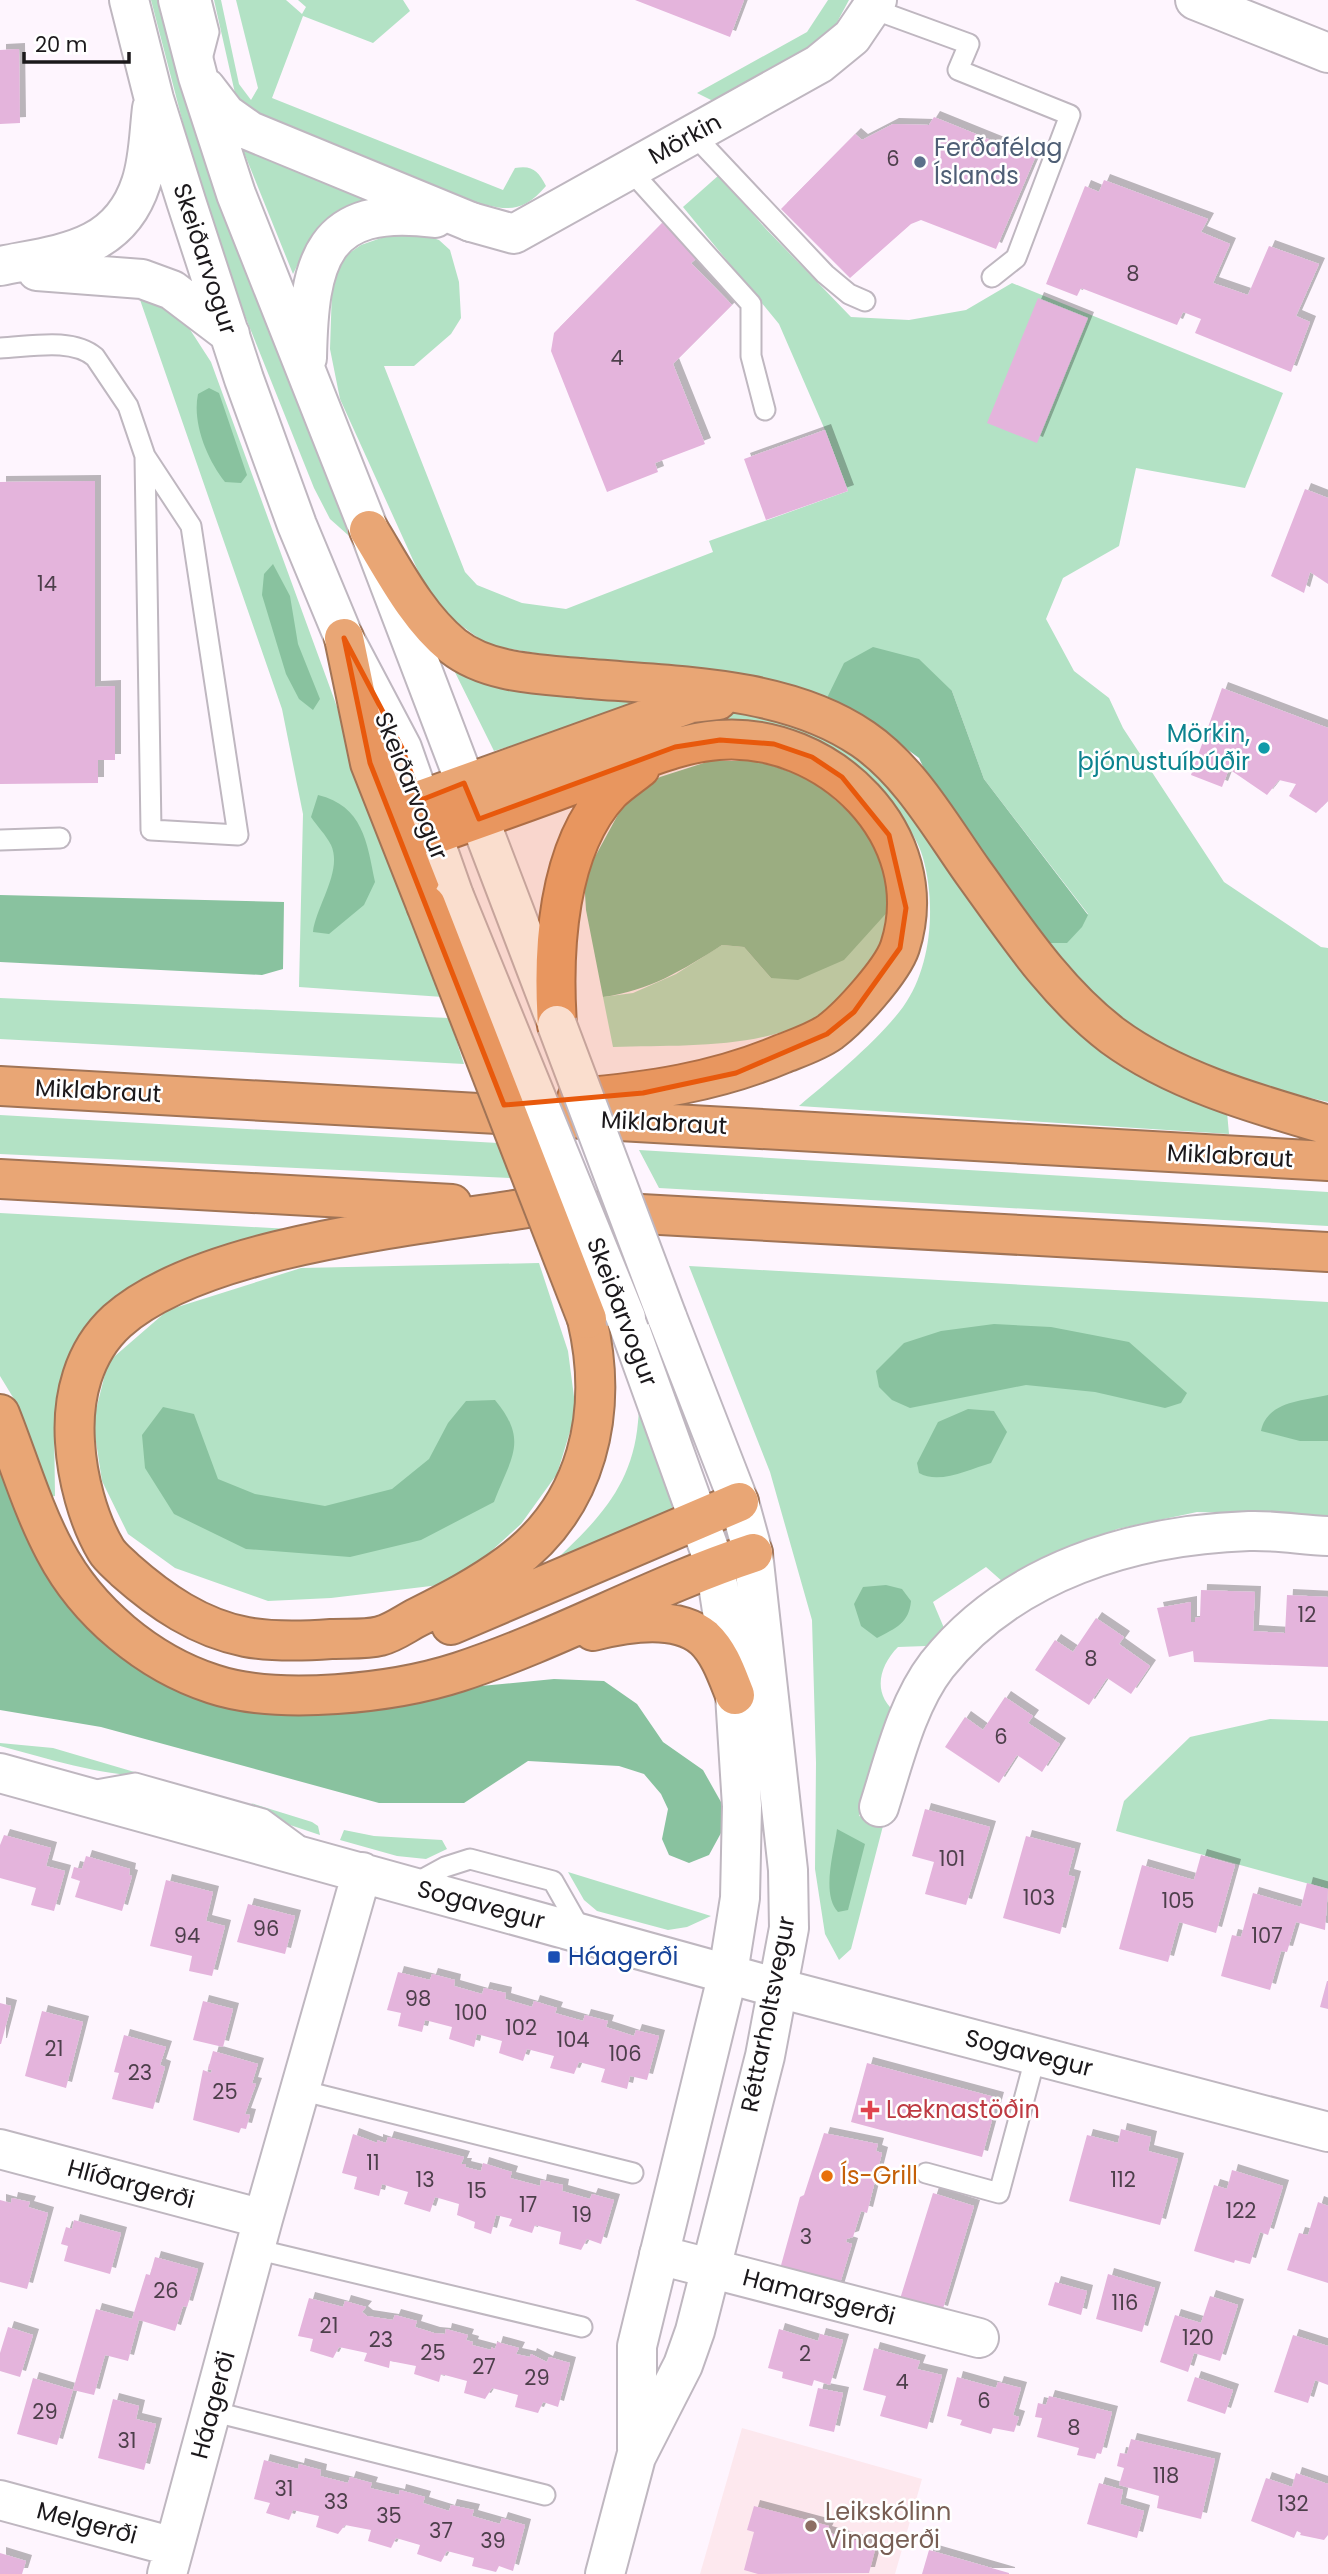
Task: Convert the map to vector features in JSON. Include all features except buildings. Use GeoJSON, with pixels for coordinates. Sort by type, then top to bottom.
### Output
{"type":"FeatureCollection","features":[{"type":"Feature","properties":{"kind":"highway"},"geometry":{"type":"LineString","coordinates":[[369,530],[430,623],[453,646],[478,662],[525,673],[682,686],[755,696],[817,715],[863,739],[902,774],[1033,955],[1075,1002],[1114,1036],[1170,1069],[1266,1107],[1328,1125]]}},
{"type":"Feature","properties":{"kind":"highway"},"geometry":{"type":"LineString","coordinates":[[344,638],[370,763],[440,901],[587,1319],[596,1357],[596,1398],[590,1446],[566,1502],[527,1551],[476,1589],[381,1636]]}},
{"type":"Feature","properties":{"kind":"highway"},"geometry":{"type":"LineString","coordinates":[[427,818],[464,783],[691,703],[755,696]]}},
{"type":"Feature","properties":{"kind":"highway"},"geometry":{"type":"LineString","coordinates":[[427,818],[479,819],[675,747],[720,740],[774,744],[812,757],[842,777],[871,807],[889,835],[902,874],[906,908],[900,948],[854,1012],[827,1034],[736,1073],[643,1093],[443,1110]]}},
{"type":"Feature","properties":{"kind":"highway"},"geometry":{"type":"LineString","coordinates":[[557,1025],[555,947],[561,903],[586,828],[610,793],[655,755]]}},
{"type":"Feature","properties":{"kind":"highway","name":"Miklabraut"},"geometry":{"type":"LineString","coordinates":[[0,1086],[1328,1161]]}},
{"type":"Feature","properties":{"kind":"highway"},"geometry":{"type":"LineString","coordinates":[[0,1179],[1328,1252]]}},
{"type":"Feature","properties":{"kind":"highway"},"geometry":{"type":"LineString","coordinates":[[527,1208],[353,1235],[240,1261],[172,1285],[117,1321],[89,1355],[73,1411],[76,1461],[91,1515],[107,1552],[154,1596],[196,1621],[247,1637],[311,1640],[421,1636],[739,1502]]}},
{"type":"Feature","properties":{"kind":"highway"},"geometry":{"type":"LineString","coordinates":[[0,1414],[55,1552],[88,1599],[122,1634],[163,1662],[214,1685],[257,1692],[378,1691],[457,1672],[523,1648],[715,1565],[753,1553]]}},
{"type":"Feature","properties":{"kind":"highway"},"geometry":{"type":"LineString","coordinates":[[523,1648],[603,1629],[644,1623],[677,1625],[702,1637],[719,1657],[735,1695]]}},
{"type":"Feature","properties":{"kind":"street","name":"Skeiðarvogur"},"geometry":{"type":"LineString","coordinates":[[129,0],[153,99],[230,334],[297,525],[344,638],[402,748],[427,818],[440,901],[626,1318],[715,1565]]}},
{"type":"Feature","properties":{"kind":"street","name":"Skeiðarvogur"},"geometry":{"type":"LineString","coordinates":[[178,0],[198,78],[236,194],[506,887],[739,1502],[753,1553]]}},
{"type":"Feature","properties":{"kind":"street"},"geometry":{"type":"LineString","coordinates":[[1195,0],[1328,53]]}},
{"type":"Feature","properties":{"kind":"street","name":"Mörkin"},"geometry":{"type":"LineString","coordinates":[[471,222],[514,234],[819,64],[852,37],[875,4]]}},
{"type":"Feature","properties":{"kind":"street"},"geometry":{"type":"LineString","coordinates":[[198,78],[226,114],[250,131],[471,222]]}},
{"type":"Feature","properties":{"kind":"street"},"geometry":{"type":"LineString","coordinates":[[0,268],[91,246],[110,231],[128,209],[142,183],[153,99]]}},
{"type":"Feature","properties":{"kind":"street"},"geometry":{"type":"LineString","coordinates":[[307,371],[308,313],[314,280],[321,254],[338,235],[357,223],[378,216],[404,214],[471,222]]}},
{"type":"Feature","properties":{"kind":"street"},"geometry":{"type":"LineString","coordinates":[[0,268],[142,279],[172,290],[230,334]]}},
{"type":"Feature","properties":{"kind":"street"},"geometry":{"type":"LineString","coordinates":[[880,1807],[910,1715],[936,1666],[977,1624],[1024,1591],[1082,1561],[1140,1543],[1251,1531],[1328,1536]]}},
{"type":"Feature","properties":{"kind":"street","name":"Réttarholtsvegur"},"geometry":{"type":"LineString","coordinates":[[605,2574],[636,2457],[683,2365],[765,2056],[789,1928],[788,1870],[753,1553]]}},
{"type":"Feature","properties":{"kind":"street","name":"Réttarholtsvegur"},"geometry":{"type":"LineString","coordinates":[[636,2457],[638,2346],[728,1973],[740,1885],[742,1806],[735,1695],[715,1565]]}},
{"type":"Feature","properties":{"kind":"street","name":"Sogavegur"},"geometry":{"type":"LineString","coordinates":[[0,1773],[778,1988],[1328,2132]]}},
{"type":"Feature","properties":{"kind":"street","name":"Háagerði"},"geometry":{"type":"LineString","coordinates":[[171,2560],[259,2234],[362,1872]]}},
{"type":"Feature","properties":{"kind":"street","name":"Hlíðargerði"},"geometry":{"type":"LineString","coordinates":[[0,2149],[259,2234]]}},
{"type":"Feature","properties":{"kind":"street","name":"Hamarsgerði"},"geometry":{"type":"LineString","coordinates":[[659,2255],[979,2338]]}},
{"type":"Feature","properties":{"kind":"street","name":"Melgerði"},"geometry":{"type":"LineString","coordinates":[[0,2500],[171,2560]]}},
{"type":"Feature","properties":{"kind":"lane"},"geometry":{"type":"LineString","coordinates":[[198,78],[209,33],[201,0]]}},
{"type":"Feature","properties":{"kind":"lane"},"geometry":{"type":"LineString","coordinates":[[875,4],[969,44],[958,70],[1070,115],[1016,258],[992,277]]}},
{"type":"Feature","properties":{"kind":"lane"},"geometry":{"type":"LineString","coordinates":[[693,134],[825,274],[864,301]]}},
{"type":"Feature","properties":{"kind":"lane"},"geometry":{"type":"LineString","coordinates":[[630,170],[751,304],[751,356],[765,410]]}},
{"type":"Feature","properties":{"kind":"lane"},"geometry":{"type":"LineString","coordinates":[[0,348],[60,345],[90,352],[128,406],[145,456],[191,526],[238,835],[151,830],[145,456]]}},
{"type":"Feature","properties":{"kind":"lane"},"geometry":{"type":"LineString","coordinates":[[0,840],[60,838]]}},
{"type":"Feature","properties":{"kind":"lane"},"geometry":{"type":"LineString","coordinates":[[926,2174],[999,2193],[1036,2054]]}},
{"type":"Feature","properties":{"kind":"lane"},"geometry":{"type":"LineString","coordinates":[[300,2090],[633,2173]]}},
{"type":"Feature","properties":{"kind":"lane"},"geometry":{"type":"LineString","coordinates":[[259,2234],[582,2327]]}},
{"type":"Feature","properties":{"kind":"lane"},"geometry":{"type":"LineString","coordinates":[[211,2412],[545,2495]]}},
{"type":"Feature","properties":{"kind":"highlighted area"},"geometry":{"type":"Polygon","coordinates":[[[344,638],[402,748],[421,800],[464,783],[479,819],[675,747],[720,740],[774,744],[812,757],[842,777],[889,835],[906,908],[900,948],[854,1012],[827,1034],[736,1073],[643,1093],[504,1105],[370,763],[344,638]]]}},
{"type":"Feature","properties":{"kind":"shaded area","name":"Leikskólinn Vinagerði"},"geometry":{"type":"Polygon","coordinates":[[[742,2428],[922,2479],[895,2574],[700,2574],[742,2428]]]}},
{"type":"Feature","properties":{"kind":"green space"},"geometry":{"type":"Polygon","coordinates":[[[151,0],[165,0],[357,543],[330,519],[314,488],[211,231],[151,0]]]}},
{"type":"Feature","properties":{"kind":"green space"},"geometry":{"type":"Polygon","coordinates":[[[214,0],[221,0],[239,84],[251,100],[258,88],[236,0],[286,0],[302,14],[306,7],[298,0],[403,0],[410,11],[373,43],[303,16],[272,98],[503,190],[515,168],[521,167],[534,170],[546,186],[528,203],[510,208],[490,206],[467,200],[239,111],[214,0]]]}},
{"type":"Feature","properties":{"kind":"green space"},"geometry":{"type":"Polygon","coordinates":[[[828,0],[849,0],[835,26],[821,40],[720,98],[711,100],[697,93],[807,32],[828,0]]]}},
{"type":"Feature","properties":{"kind":"green space"},"geometry":{"type":"Polygon","coordinates":[[[239,140],[370,200],[338,210],[305,250],[293,274],[239,140]]]}},
{"type":"Feature","properties":{"kind":"green space"},"geometry":{"type":"Polygon","coordinates":[[[719,175],[766,229],[851,317],[909,320],[966,310],[1012,283],[1283,393],[1245,488],[1136,468],[1119,546],[1063,578],[1046,619],[1074,671],[1109,698],[1123,728],[1224,882],[1321,947],[1328,948],[1328,1102],[1205,1074],[1094,1000],[1045,943],[1088,914],[984,779],[952,691],[825,702],[488,645],[440,610],[423,582],[340,399],[330,349],[332,289],[337,271],[348,254],[361,245],[407,229],[439,240],[450,250],[459,282],[461,318],[451,334],[414,366],[384,366],[465,572],[477,585],[522,603],[566,609],[713,552],[709,541],[848,491],[779,324],[683,207],[719,175]]]}},
{"type":"Feature","properties":{"kind":"green space"},"geometry":{"type":"Polygon","coordinates":[[[138,294],[178,311],[211,362],[443,997],[299,987],[303,814],[282,709],[138,294]]]}},
{"type":"Feature","properties":{"kind":"green space"},"geometry":{"type":"Polygon","coordinates":[[[209,388],[219,393],[247,475],[241,483],[225,482],[212,463],[202,440],[197,417],[198,394],[209,388]]]}},
{"type":"Feature","properties":{"kind":"green space"},"geometry":{"type":"Polygon","coordinates":[[[273,564],[290,596],[298,644],[320,699],[313,710],[299,699],[286,674],[262,595],[264,574],[273,564]]]}},
{"type":"Feature","properties":{"kind":"green space"},"geometry":{"type":"Polygon","coordinates":[[[442,646],[656,703],[494,751],[442,646]]]}},
{"type":"Feature","properties":{"kind":"green space"},"geometry":{"type":"Polygon","coordinates":[[[873,647],[919,659],[952,691],[984,779],[1088,915],[1082,927],[1067,943],[1045,943],[933,788],[919,758],[858,713],[825,702],[844,663],[873,647]]]}},
{"type":"Feature","properties":{"kind":"green space"},"geometry":{"type":"Polygon","coordinates":[[[720,712],[783,714],[840,741],[895,783],[958,876],[1227,1112],[1229,1134],[799,1106],[880,1033],[913,991],[926,954],[929,935],[927,876],[921,851],[906,825],[865,775],[841,754],[812,742],[770,733],[663,728],[720,712]]]}},
{"type":"Feature","properties":{"kind":"green space"},"geometry":{"type":"Polygon","coordinates":[[[710,761],[759,761],[813,780],[862,824],[886,870],[891,908],[844,960],[798,980],[771,978],[744,947],[722,945],[651,985],[603,997],[586,910],[584,877],[627,798],[660,777],[710,761]]]}},
{"type":"Feature","properties":{"kind":"green space"},"geometry":{"type":"Polygon","coordinates":[[[318,795],[333,800],[354,817],[365,840],[375,882],[364,905],[329,934],[313,932],[334,866],[331,845],[311,817],[318,795]]]}},
{"type":"Feature","properties":{"kind":"green space"},"geometry":{"type":"Polygon","coordinates":[[[0,895],[284,902],[283,969],[262,975],[0,962],[0,895]]]}},
{"type":"Feature","properties":{"kind":"green space"},"geometry":{"type":"Polygon","coordinates":[[[891,908],[878,950],[867,973],[843,999],[815,1018],[785,1031],[752,1039],[717,1044],[613,1047],[603,997],[633,993],[676,974],[722,945],[744,947],[771,978],[891,908]]]}},
{"type":"Feature","properties":{"kind":"green space"},"geometry":{"type":"Polygon","coordinates":[[[0,998],[449,1018],[464,1064],[0,1039],[0,998]]]}},
{"type":"Feature","properties":{"kind":"green space"},"geometry":{"type":"Polygon","coordinates":[[[0,1115],[498,1143],[511,1178],[0,1154],[0,1115]]]}},
{"type":"Feature","properties":{"kind":"green space"},"geometry":{"type":"Polygon","coordinates":[[[639,1150],[1328,1192],[1328,1226],[659,1188],[639,1150]]]}},
{"type":"Feature","properties":{"kind":"green space"},"geometry":{"type":"Polygon","coordinates":[[[0,1213],[308,1230],[72,1360],[54,1424],[55,1496],[44,1498],[14,1399],[0,1376],[0,1213]]]}},
{"type":"Feature","properties":{"kind":"green space"},"geometry":{"type":"Polygon","coordinates":[[[539,1263],[568,1351],[576,1412],[557,1474],[521,1524],[456,1583],[331,1598],[268,1601],[175,1568],[128,1534],[102,1481],[93,1422],[108,1362],[168,1310],[301,1268],[539,1263]]]}},
{"type":"Feature","properties":{"kind":"green space"},"geometry":{"type":"Polygon","coordinates":[[[689,1266],[1328,1302],[1328,1516],[1197,1512],[1117,1529],[1003,1582],[986,1567],[933,1602],[944,1628],[926,1646],[898,1647],[891,1655],[882,1672],[881,1690],[884,1699],[898,1714],[859,1816],[884,1822],[851,1949],[839,1960],[825,1934],[815,1869],[816,1763],[812,1620],[770,1472],[689,1266]]]}},
{"type":"Feature","properties":{"kind":"green space"},"geometry":{"type":"Polygon","coordinates":[[[994,1324],[1051,1327],[1129,1342],[1187,1393],[1181,1403],[1165,1408],[1095,1392],[1026,1385],[910,1408],[892,1400],[879,1387],[876,1371],[904,1343],[941,1331],[994,1324]]]}},
{"type":"Feature","properties":{"kind":"green space"},"geometry":{"type":"Polygon","coordinates":[[[636,1373],[688,1515],[541,1574],[576,1541],[605,1507],[627,1469],[638,1422],[636,1373]]]}},
{"type":"Feature","properties":{"kind":"green space"},"geometry":{"type":"Polygon","coordinates":[[[1328,1395],[1328,1441],[1300,1441],[1261,1431],[1270,1414],[1278,1408],[1328,1395]]]}},
{"type":"Feature","properties":{"kind":"green space"},"geometry":{"type":"Polygon","coordinates":[[[495,1400],[512,1427],[514,1450],[494,1502],[421,1540],[350,1557],[246,1549],[174,1514],[145,1468],[142,1435],[163,1407],[194,1414],[218,1479],[255,1494],[325,1506],[392,1489],[429,1459],[448,1423],[466,1401],[495,1400]]]}},
{"type":"Feature","properties":{"kind":"green space"},"geometry":{"type":"Polygon","coordinates":[[[968,1409],[994,1411],[1007,1432],[991,1463],[945,1477],[919,1473],[917,1463],[938,1422],[968,1409]]]}},
{"type":"Feature","properties":{"kind":"green space"},"geometry":{"type":"Polygon","coordinates":[[[0,1448],[158,1673],[460,1688],[554,1679],[604,1681],[637,1704],[663,1742],[703,1770],[721,1802],[721,1833],[709,1855],[689,1863],[669,1855],[662,1839],[668,1809],[661,1794],[644,1774],[619,1766],[528,1761],[464,1803],[379,1803],[101,1727],[0,1710],[0,1448]]]}},
{"type":"Feature","properties":{"kind":"green space"},"geometry":{"type":"Polygon","coordinates":[[[886,1585],[902,1589],[911,1601],[910,1608],[900,1624],[877,1638],[861,1626],[854,1604],[863,1587],[886,1585]]]}},
{"type":"Feature","properties":{"kind":"green space"},"geometry":{"type":"Polygon","coordinates":[[[1270,1719],[1328,1721],[1328,1889],[1116,1831],[1124,1801],[1190,1737],[1270,1719]]]}},
{"type":"Feature","properties":{"kind":"green space"},"geometry":{"type":"Polygon","coordinates":[[[0,1743],[53,1748],[148,1776],[110,1773],[74,1766],[0,1746],[0,1743]]]}},
{"type":"Feature","properties":{"kind":"green space"},"geometry":{"type":"Polygon","coordinates":[[[251,1803],[312,1822],[318,1826],[320,1835],[290,1825],[251,1803]]]}},
{"type":"Feature","properties":{"kind":"green space"},"geometry":{"type":"Polygon","coordinates":[[[837,1829],[865,1844],[848,1910],[838,1912],[830,1895],[829,1884],[837,1829]]]}},
{"type":"Feature","properties":{"kind":"green space"},"geometry":{"type":"Polygon","coordinates":[[[344,1830],[374,1836],[442,1840],[447,1849],[426,1859],[397,1856],[340,1840],[344,1830]]]}},
{"type":"Feature","properties":{"kind":"green space"},"geometry":{"type":"Polygon","coordinates":[[[568,1872],[711,1916],[687,1927],[668,1930],[597,1911],[584,1900],[568,1872]]]}},
{"type":"Feature","properties":{"kind":"place","name":"Ferðafélag Íslands"},"geometry":{"type":"Point","coordinates":[920,162]}},
{"type":"Feature","properties":{"kind":"place","name":"Mörkin, þjónustuíbúðir"},"geometry":{"type":"Point","coordinates":[1264,748]}},
{"type":"Feature","properties":{"kind":"place","name":"Háagerði"},"geometry":{"type":"Point","coordinates":[554,1957]}},
{"type":"Feature","properties":{"kind":"place","name":"Læknastöðin"},"geometry":{"type":"Point","coordinates":[870,2110]}},
{"type":"Feature","properties":{"kind":"place","name":"Ís-Grill"},"geometry":{"type":"Point","coordinates":[827,2176]}},
{"type":"Feature","properties":{"kind":"place","name":"Leikskólinn Vinagerði"},"geometry":{"type":"Point","coordinates":[811,2526]}}]}
